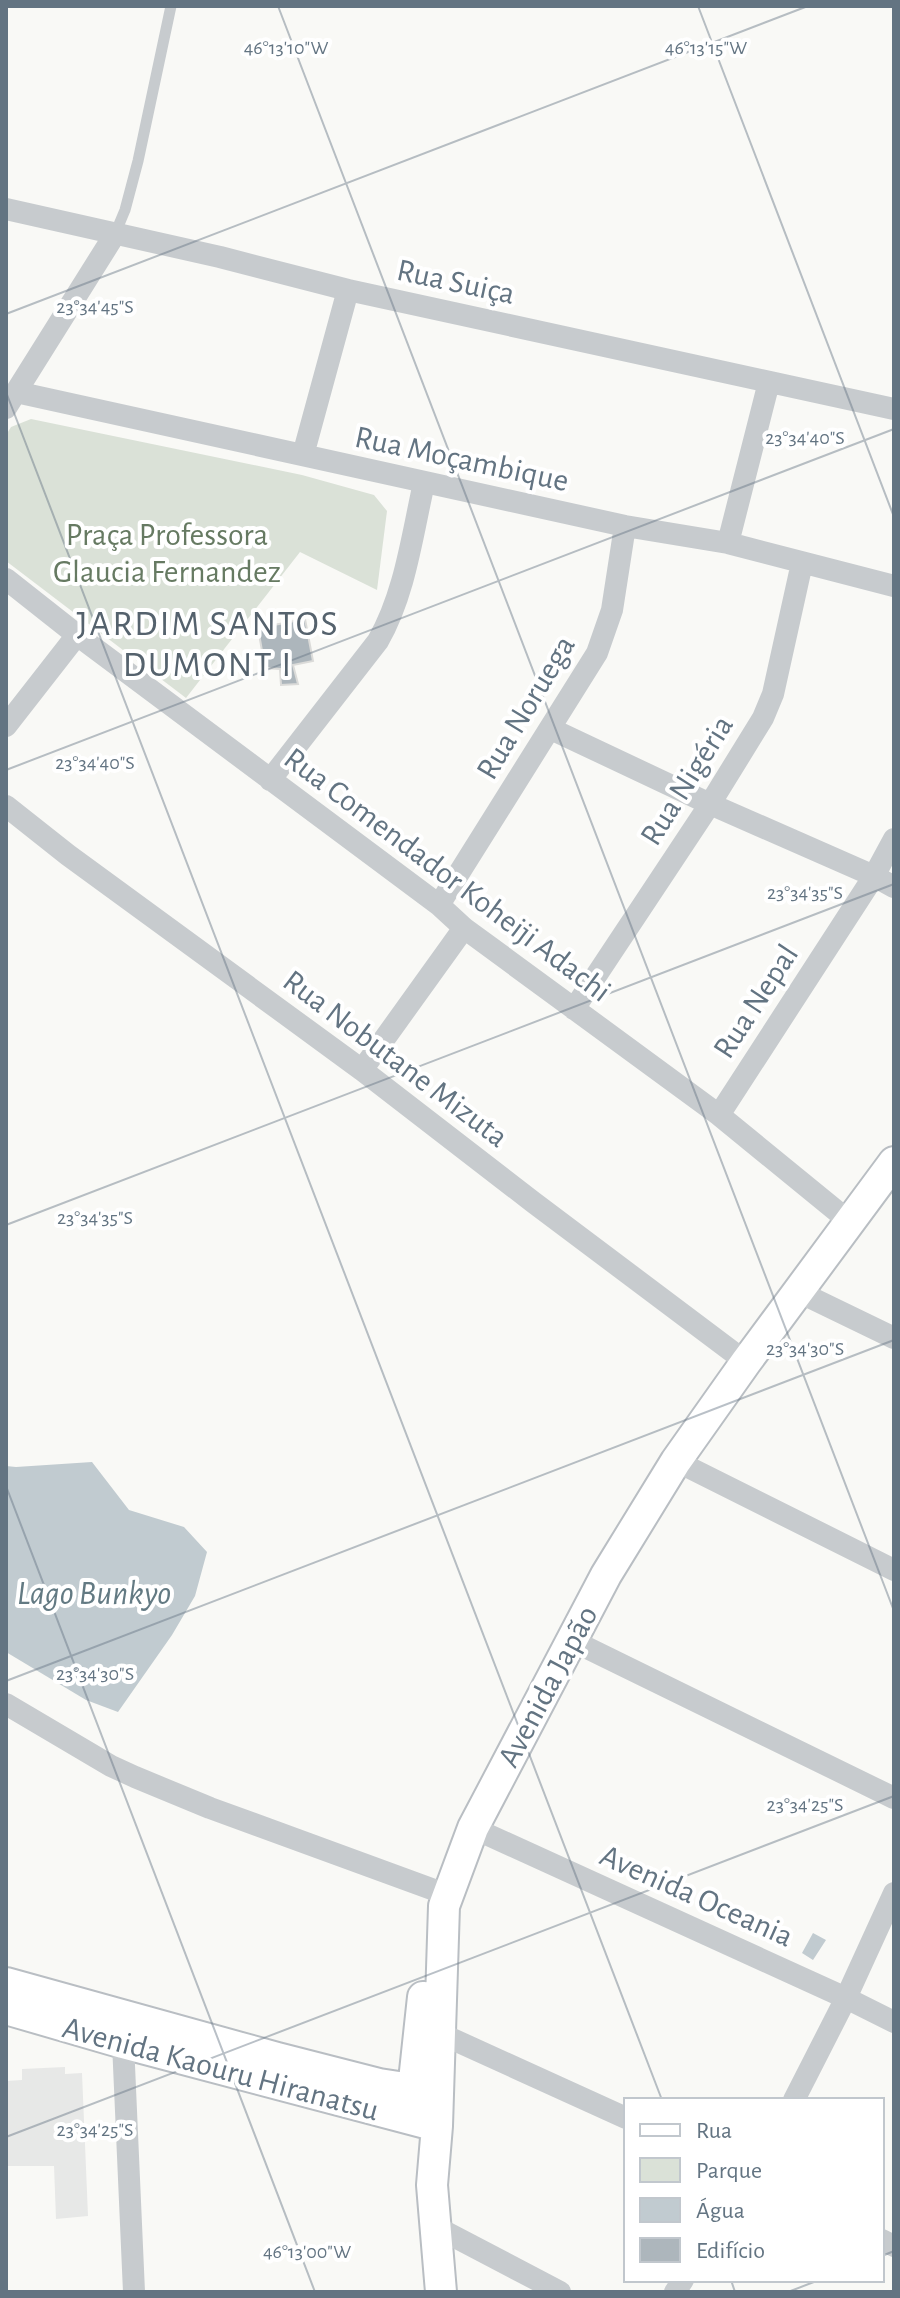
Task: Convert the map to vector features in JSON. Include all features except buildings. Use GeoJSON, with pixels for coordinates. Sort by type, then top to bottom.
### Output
{"type":"FeatureCollection","features":[{"type":"Feature","properties":{"kind":"main road","name":"Avenida Japão"},"geometry":{"type":"LineString","coordinates":[[422,2082],[439,2033],[446,1900],[473,1828],[606,1575],[676,1461],[894,1162]]}},
{"type":"Feature","properties":{"kind":"main road"},"geometry":{"type":"LineString","coordinates":[[441,2292],[424,2132],[422,2082],[428,1960],[446,1900]]}},
{"type":"Feature","properties":{"kind":"main road","name":"Avenida Kaouru Hiranatsu"},"geometry":{"type":"LineString","coordinates":[[6,1983],[380,2098],[424,2132]]}},
{"type":"Feature","properties":{"kind":"main road","name":"Avenida Kaouru Hiranatsu"},"geometry":{"type":"LineString","coordinates":[[6,2009],[123,2043],[380,2098]]}},
{"type":"Feature","properties":{"kind":"main road"},"geometry":{"type":"LineString","coordinates":[[380,2098],[404,2073],[422,2082]]}},
{"type":"Feature","properties":{"kind":"street","name":"Rua Suiça"},"geometry":{"type":"LineString","coordinates":[[6,209],[220,257],[348,290],[894,409]]}},
{"type":"Feature","properties":{"kind":"street"},"geometry":{"type":"LineString","coordinates":[[11,400],[115,234]]}},
{"type":"Feature","properties":{"kind":"street"},"geometry":{"type":"LineString","coordinates":[[303,455],[348,290]]}},
{"type":"Feature","properties":{"kind":"street"},"geometry":{"type":"LineString","coordinates":[[728,543],[769,382]]}},
{"type":"Feature","properties":{"kind":"street","name":"Rua Moçambique"},"geometry":{"type":"LineString","coordinates":[[11,400],[303,455],[625,526],[728,543],[894,586]]}},
{"type":"Feature","properties":{"kind":"street"},"geometry":{"type":"LineString","coordinates":[[270,780],[378,641],[389,621],[397,602],[424,483]]}},
{"type":"Feature","properties":{"kind":"street","name":"Rua Noruega"},"geometry":{"type":"LineString","coordinates":[[439,905],[597,653],[612,610],[625,526]]}},
{"type":"Feature","properties":{"kind":"street","name":"Rua Nigéria"},"geometry":{"type":"LineString","coordinates":[[574,1009],[763,718],[773,694],[802,563]]}},
{"type":"Feature","properties":{"kind":"street","name":"Rua Comendador Koheiji Adachi"},"geometry":{"type":"LineString","coordinates":[[6,579],[439,905],[464,928],[719,1115],[850,1222]]}},
{"type":"Feature","properties":{"kind":"street"},"geometry":{"type":"LineString","coordinates":[[6,726],[77,635]]}},
{"type":"Feature","properties":{"kind":"street"},"geometry":{"type":"LineString","coordinates":[[551,729],[894,887]]}},
{"type":"Feature","properties":{"kind":"street","name":"Rua Nobutane Mizuta"},"geometry":{"type":"LineString","coordinates":[[6,806],[68,855],[362,1070],[746,1362]]}},
{"type":"Feature","properties":{"kind":"street","name":"Rua Nepal"},"geometry":{"type":"LineString","coordinates":[[719,1115],[874,876],[894,839]]}},
{"type":"Feature","properties":{"kind":"street"},"geometry":{"type":"LineString","coordinates":[[362,1070],[464,928]]}},
{"type":"Feature","properties":{"kind":"street"},"geometry":{"type":"LineString","coordinates":[[799,1292],[894,1338]]}},
{"type":"Feature","properties":{"kind":"street"},"geometry":{"type":"LineString","coordinates":[[676,1461],[894,1570]]}},
{"type":"Feature","properties":{"kind":"street"},"geometry":{"type":"LineString","coordinates":[[571,1640],[894,1798]]}},
{"type":"Feature","properties":{"kind":"street"},"geometry":{"type":"LineString","coordinates":[[6,1704],[135,1777],[446,1900]]}},
{"type":"Feature","properties":{"kind":"street","name":"Avenida Oceania"},"geometry":{"type":"LineString","coordinates":[[473,1828],[894,2022]]}},
{"type":"Feature","properties":{"kind":"street"},"geometry":{"type":"LineString","coordinates":[[795,2098],[846,1998],[894,1893]]}},
{"type":"Feature","properties":{"kind":"street"},"geometry":{"type":"LineString","coordinates":[[439,2033],[624,2117]]}},
{"type":"Feature","properties":{"kind":"street"},"geometry":{"type":"LineString","coordinates":[[123,2043],[134,2292]]}},
{"type":"Feature","properties":{"kind":"street"},"geometry":{"type":"LineString","coordinates":[[436,2227],[560,2292]]}},
{"type":"Feature","properties":{"kind":"lane"},"geometry":{"type":"LineString","coordinates":[[115,234],[138,161],[171,6]]}},
{"type":"Feature","properties":{"kind":"shaded area"},"geometry":{"type":"Polygon","coordinates":[[[65,2067],[65,2074],[82,2073],[88,2216],[56,2219],[54,2166],[6,2166],[6,2081],[22,2080],[22,2069],[65,2067]]]}},
{"type":"Feature","properties":{"kind":"green space","name":"Praça Professora Glaucia Fernandez"},"geometry":{"type":"Polygon","coordinates":[[[31,419],[302,475],[374,495],[387,511],[377,590],[300,552],[186,698],[6,561],[6,435],[11,427],[31,419]]]}},
{"type":"Feature","properties":{"kind":"water","name":"Lago Bunkyo"},"geometry":{"type":"Polygon","coordinates":[[[92,1462],[129,1510],[184,1527],[207,1552],[195,1596],[172,1635],[118,1712],[86,1700],[6,1652],[6,1466],[92,1462]]]}},
{"type":"Feature","properties":{"kind":"water"},"geometry":{"type":"Polygon","coordinates":[[[813,1933],[826,1940],[813,1960],[802,1953],[813,1933]]]}},
{"type":"Feature","properties":{"kind":"district","name":"JARDIM SANTOS DUMONT I"},"geometry":{"type":"Point","coordinates":[208,642]}}]}
